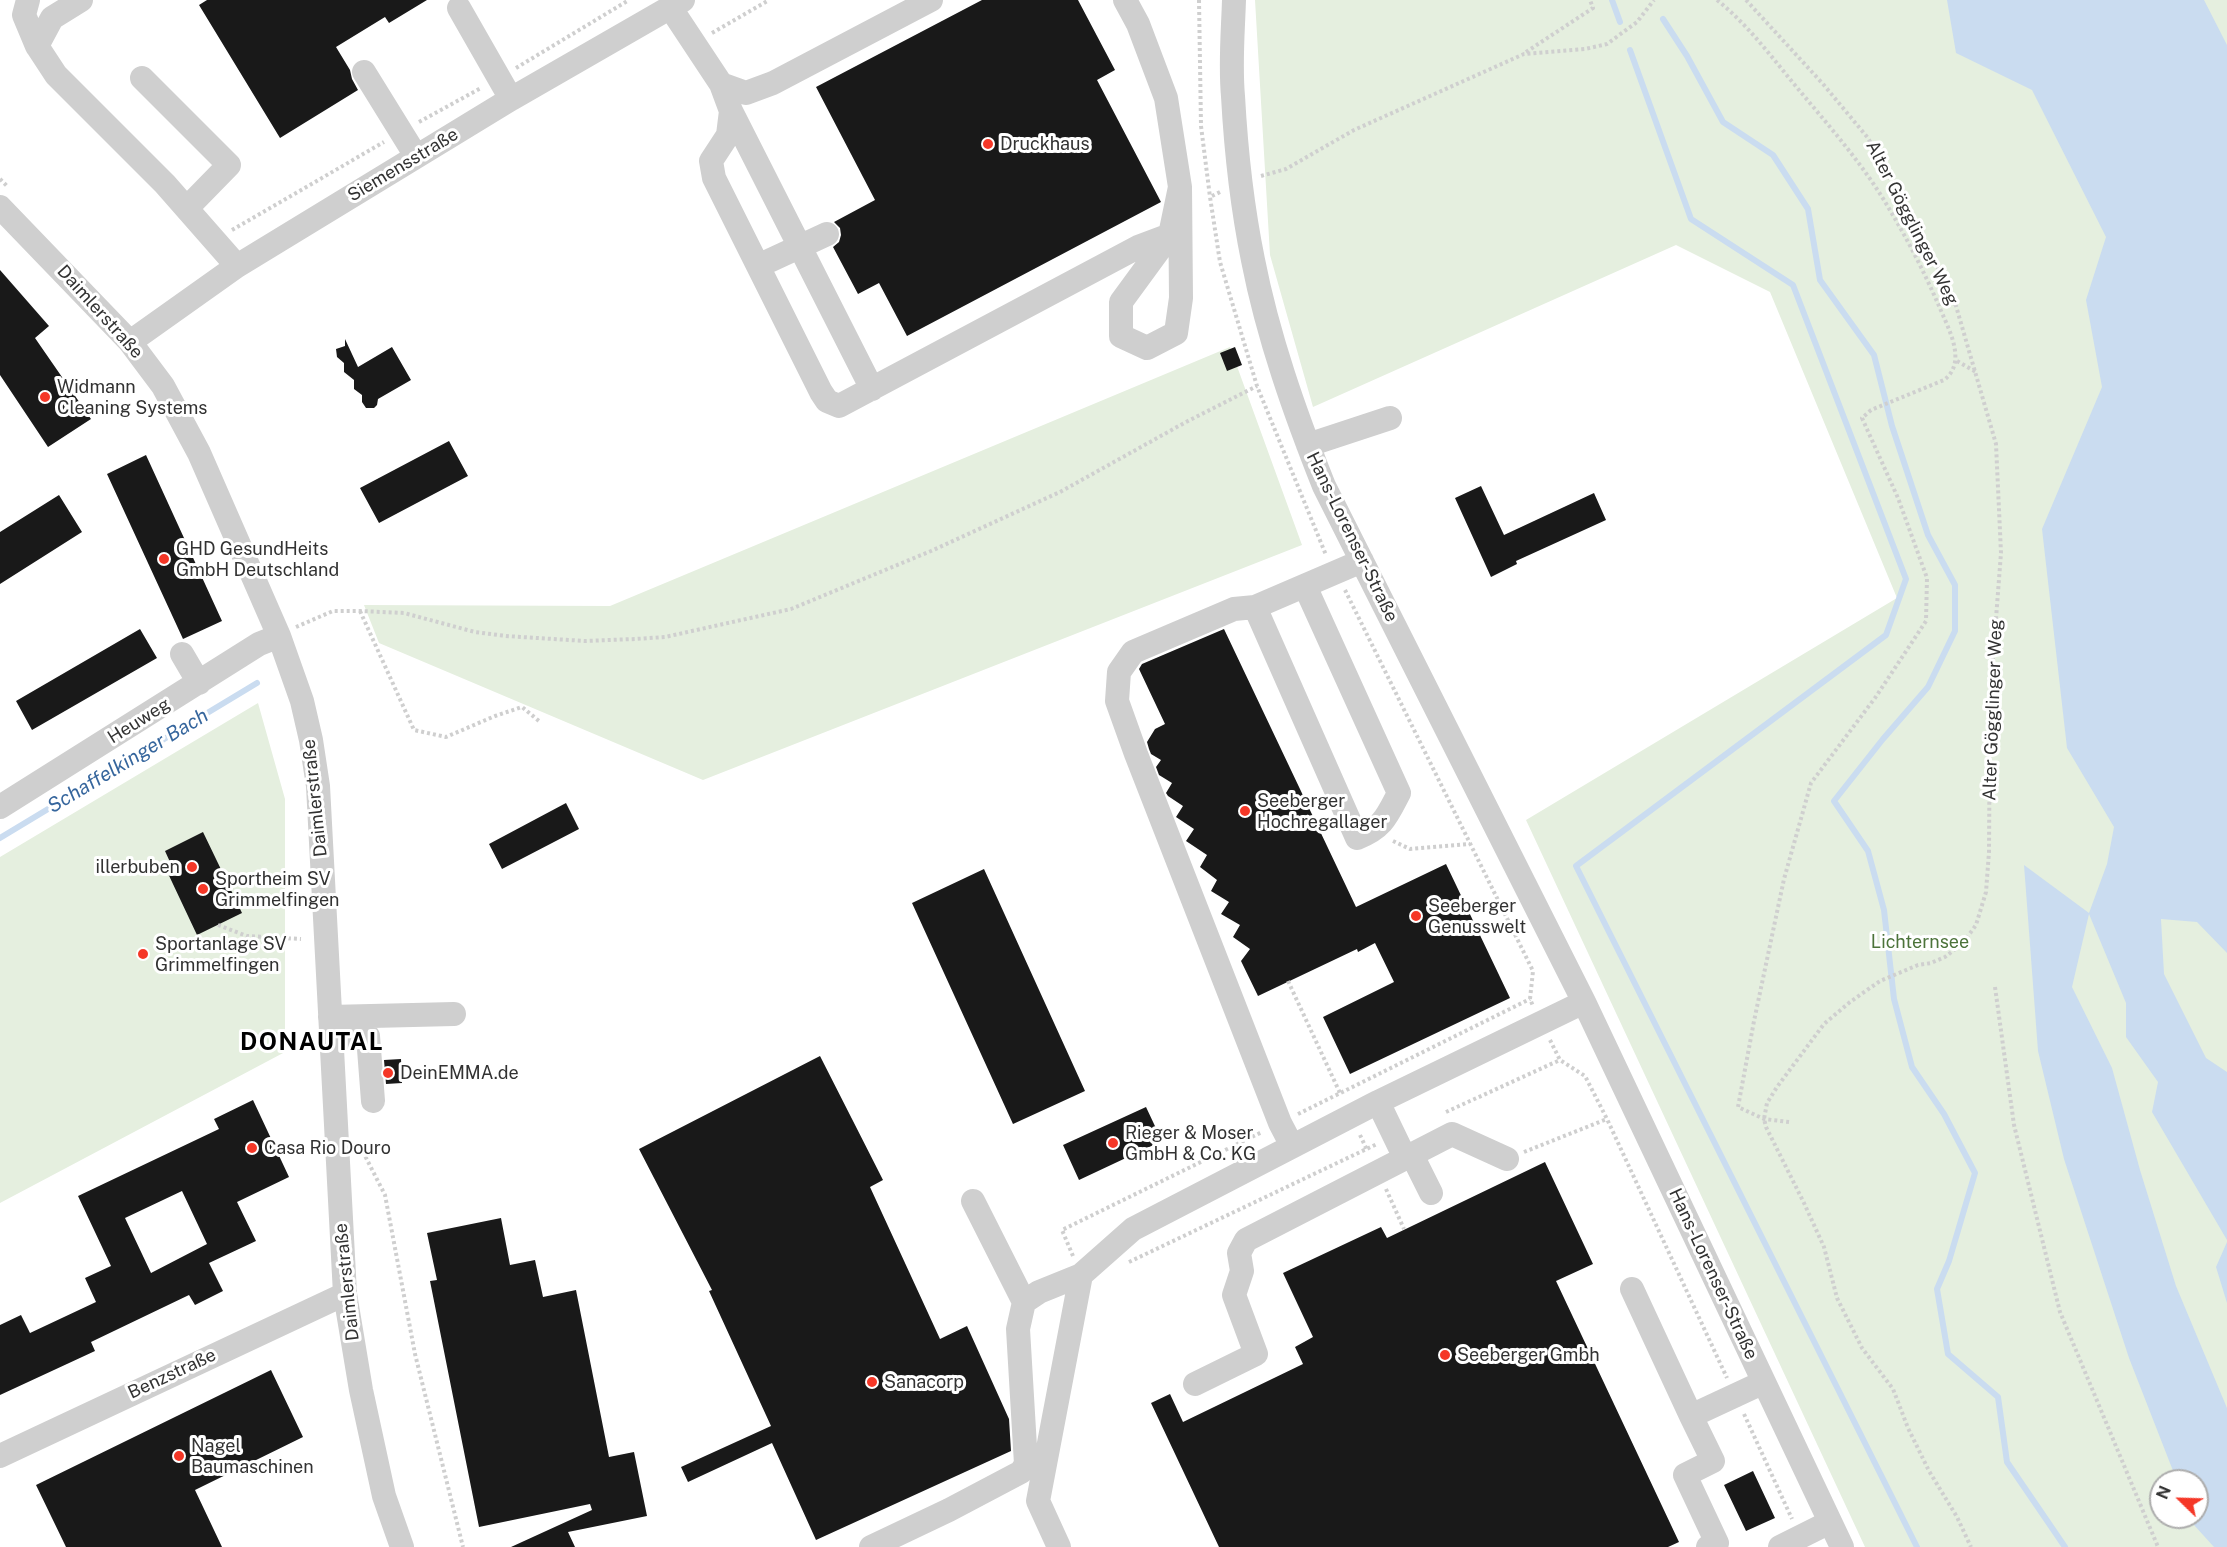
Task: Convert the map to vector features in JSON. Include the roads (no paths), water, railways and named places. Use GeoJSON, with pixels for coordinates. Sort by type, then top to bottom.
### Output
{"type":"FeatureCollection","features":[{"type":"Feature","properties":{"kind":"street"},"geometry":{"type":"LineString","coordinates":[[28,0],[24,15],[37,46],[56,75],[187,208],[237,266]]}},
{"type":"Feature","properties":{"kind":"street"},"geometry":{"type":"LineString","coordinates":[[37,46],[52,18],[81,0]]}},
{"type":"Feature","properties":{"kind":"street"},"geometry":{"type":"LineString","coordinates":[[721,84],[746,93],[773,83],[931,0]]}},
{"type":"Feature","properties":{"kind":"street"},"geometry":{"type":"LineString","coordinates":[[1125,0],[1138,24],[1166,98],[1180,187],[1181,298],[1176,333],[1147,348],[1121,336],[1121,302],[1170,235],[1180,187]]}},
{"type":"Feature","properties":{"kind":"street","name":"Hans-Lorenser-Straße"},"geometry":{"type":"LineString","coordinates":[[1234,0],[1232,94],[1241,182],[1253,260],[1269,325],[1308,445],[1324,486],[1584,1002],[1842,1547]]}},
{"type":"Feature","properties":{"kind":"street"},"geometry":{"type":"LineString","coordinates":[[676,4],[694,44],[721,84],[731,111],[872,389]]}},
{"type":"Feature","properties":{"kind":"street","name":"Siemensstraße"},"geometry":{"type":"LineString","coordinates":[[130,342],[237,266],[416,156],[676,4]]}},
{"type":"Feature","properties":{"kind":"street"},"geometry":{"type":"LineString","coordinates":[[459,8],[512,99]]}},
{"type":"Feature","properties":{"kind":"street"},"geometry":{"type":"LineString","coordinates":[[364,72],[416,156]]}},
{"type":"Feature","properties":{"kind":"street"},"geometry":{"type":"LineString","coordinates":[[142,78],[230,165],[187,208]]}},
{"type":"Feature","properties":{"kind":"street"},"geometry":{"type":"LineString","coordinates":[[731,111],[728,135],[711,160],[714,177],[827,401],[839,406],[1138,247],[1170,235]]}},
{"type":"Feature","properties":{"kind":"street","name":"Daimlerstraße"},"geometry":{"type":"LineString","coordinates":[[0,207],[130,342],[164,386],[289,631],[318,786],[345,1294],[361,1390],[384,1496],[402,1547]]}},
{"type":"Feature","properties":{"kind":"street"},"geometry":{"type":"LineString","coordinates":[[758,266],[827,234]]}},
{"type":"Feature","properties":{"kind":"street"},"geometry":{"type":"LineString","coordinates":[[1308,445],[1390,418]]}},
{"type":"Feature","properties":{"kind":"street"},"geometry":{"type":"LineString","coordinates":[[1292,1146],[1280,1123],[1117,701],[1119,672],[1133,651],[1234,609],[1255,607],[1362,561]]}},
{"type":"Feature","properties":{"kind":"street"},"geometry":{"type":"LineString","coordinates":[[1255,607],[1358,838],[1373,832],[1386,819],[1399,793],[1305,586]]}},
{"type":"Feature","properties":{"kind":"street","name":"Heuweg"},"geometry":{"type":"LineString","coordinates":[[0,807],[259,644],[289,631]]}},
{"type":"Feature","properties":{"kind":"street"},"geometry":{"type":"LineString","coordinates":[[182,654],[199,683]]}},
{"type":"Feature","properties":{"kind":"street"},"geometry":{"type":"LineString","coordinates":[[1024,1302],[1039,1292],[1081,1275],[1133,1229],[1378,1102],[1584,1002]]}},
{"type":"Feature","properties":{"kind":"street"},"geometry":{"type":"LineString","coordinates":[[331,1028],[454,1014]]}},
{"type":"Feature","properties":{"kind":"street"},"geometry":{"type":"LineString","coordinates":[[331,1028],[368,1036],[373,1101]]}},
{"type":"Feature","properties":{"kind":"street"},"geometry":{"type":"LineString","coordinates":[[1378,1102],[1431,1194]]}},
{"type":"Feature","properties":{"kind":"street"},"geometry":{"type":"LineString","coordinates":[[1195,1384],[1256,1354],[1234,1294],[1242,1271],[1239,1253],[1246,1240],[1452,1134],[1507,1159]]}},
{"type":"Feature","properties":{"kind":"street"},"geometry":{"type":"LineString","coordinates":[[871,1547],[1021,1472],[1026,1464],[1018,1329],[1024,1302],[973,1201]]}},
{"type":"Feature","properties":{"kind":"street"},"geometry":{"type":"LineString","coordinates":[[1059,1547],[1038,1501],[1081,1275]]}},
{"type":"Feature","properties":{"kind":"street"},"geometry":{"type":"LineString","coordinates":[[1632,1289],[1713,1461],[1685,1475],[1718,1543],[1708,1547]]}},
{"type":"Feature","properties":{"kind":"street","name":"Benzstraße"},"geometry":{"type":"LineString","coordinates":[[0,1456],[345,1294]]}},
{"type":"Feature","properties":{"kind":"street"},"geometry":{"type":"LineString","coordinates":[[1691,1416],[1764,1382]]}},
{"type":"Feature","properties":{"kind":"street"},"geometry":{"type":"LineString","coordinates":[[1790,1542],[1830,1522]]}},
{"type":"Feature","properties":{"kind":"water"},"geometry":{"type":"Polygon","coordinates":[[[1947,0],[2204,0],[2227,45],[2227,953],[2197,922],[2161,919],[2164,974],[2206,1058],[2227,1072],[2227,1240],[2152,1112],[2158,1082],[2126,1037],[2126,1003],[2089,914],[2072,987],[2112,1068],[2140,1170],[2176,1286],[2227,1408],[2227,1547],[2214,1547],[2198,1529],[2209,1529],[2209,1469],[2172,1469],[2129,1358],[2064,1159],[2038,1051],[2024,865],[2089,913],[2107,864],[2114,827],[2067,748],[2042,529],[2102,387],[2086,300],[2106,237],[2032,90],[1956,53],[1947,0]]]}},
{"type":"Feature","properties":{"kind":"water"},"geometry":{"type":"Polygon","coordinates":[[[2227,1242],[2227,1303],[2216,1267],[2227,1242]]]}},
{"type":"Feature","properties":{"kind":"waterway"},"geometry":{"type":"LineString","coordinates":[[1612,0],[1620,22]]}},
{"type":"Feature","properties":{"kind":"waterway"},"geometry":{"type":"LineString","coordinates":[[1663,19],[1687,56],[1723,122],[1773,155],[1808,209],[1820,280],[1874,355],[1892,426],[1928,535],[1955,585],[1955,631],[1928,687],[1834,801],[1868,851],[1884,910],[1894,999],[1912,1067],[1944,1114],[1975,1173],[1949,1261],[1937,1289],[1948,1354],[1998,1397],[2007,1462],[2065,1547]]}},
{"type":"Feature","properties":{"kind":"waterway"},"geometry":{"type":"LineString","coordinates":[[1630,50],[1691,219],[1793,285],[1906,579],[1886,635],[1576,866],[1917,1547]]}},
{"type":"Feature","properties":{"kind":"waterway","name":"Schaffelkinger Bach"},"geometry":{"type":"LineString","coordinates":[[0,838],[257,683]]}},
{"type":"Feature","properties":{"kind":"place","name":"Druckhaus"},"geometry":{"type":"Point","coordinates":[988,144]}},
{"type":"Feature","properties":{"kind":"place","name":"Widmann Cleaning Systems"},"geometry":{"type":"Point","coordinates":[45,397]}},
{"type":"Feature","properties":{"kind":"place","name":"GHD GesundHeits GmbH Deutschland"},"geometry":{"type":"Point","coordinates":[164,559]}},
{"type":"Feature","properties":{"kind":"place","name":"Seeberger Hochregallager"},"geometry":{"type":"Point","coordinates":[1245,811]}},
{"type":"Feature","properties":{"kind":"place","name":"illerbuben"},"geometry":{"type":"Point","coordinates":[192,867]}},
{"type":"Feature","properties":{"kind":"place","name":"Sportheim SV Grimmelfingen"},"geometry":{"type":"Point","coordinates":[203,889]}},
{"type":"Feature","properties":{"kind":"place","name":"Seeberger Genusswelt"},"geometry":{"type":"Point","coordinates":[1416,916]}},
{"type":"Feature","properties":{"kind":"place","name":"Sportanlage SV Grimmelfingen"},"geometry":{"type":"Point","coordinates":[143,954]}},
{"type":"Feature","properties":{"kind":"place","name":"DeinEMMA.de"},"geometry":{"type":"Point","coordinates":[388,1073]}},
{"type":"Feature","properties":{"kind":"place","name":"Rieger & Moser GmbH & Co. KG"},"geometry":{"type":"Point","coordinates":[1113,1143]}},
{"type":"Feature","properties":{"kind":"place","name":"Casa Rio Douro"},"geometry":{"type":"Point","coordinates":[252,1148]}},
{"type":"Feature","properties":{"kind":"place","name":"Seeberger Gmbh"},"geometry":{"type":"Point","coordinates":[1445,1355]}},
{"type":"Feature","properties":{"kind":"place","name":"Sanacorp"},"geometry":{"type":"Point","coordinates":[872,1382]}},
{"type":"Feature","properties":{"kind":"place","name":"Nagel Baumaschinen"},"geometry":{"type":"Point","coordinates":[179,1456]}},
{"type":"Feature","properties":{"kind":"district","name":"DONAUTAL"},"geometry":{"type":"Point","coordinates":[312,1043]}},
{"type":"Feature","properties":{"kind":"park label","name":"Lichternsee"},"geometry":{"type":"Point","coordinates":[1920,942]}}]}
